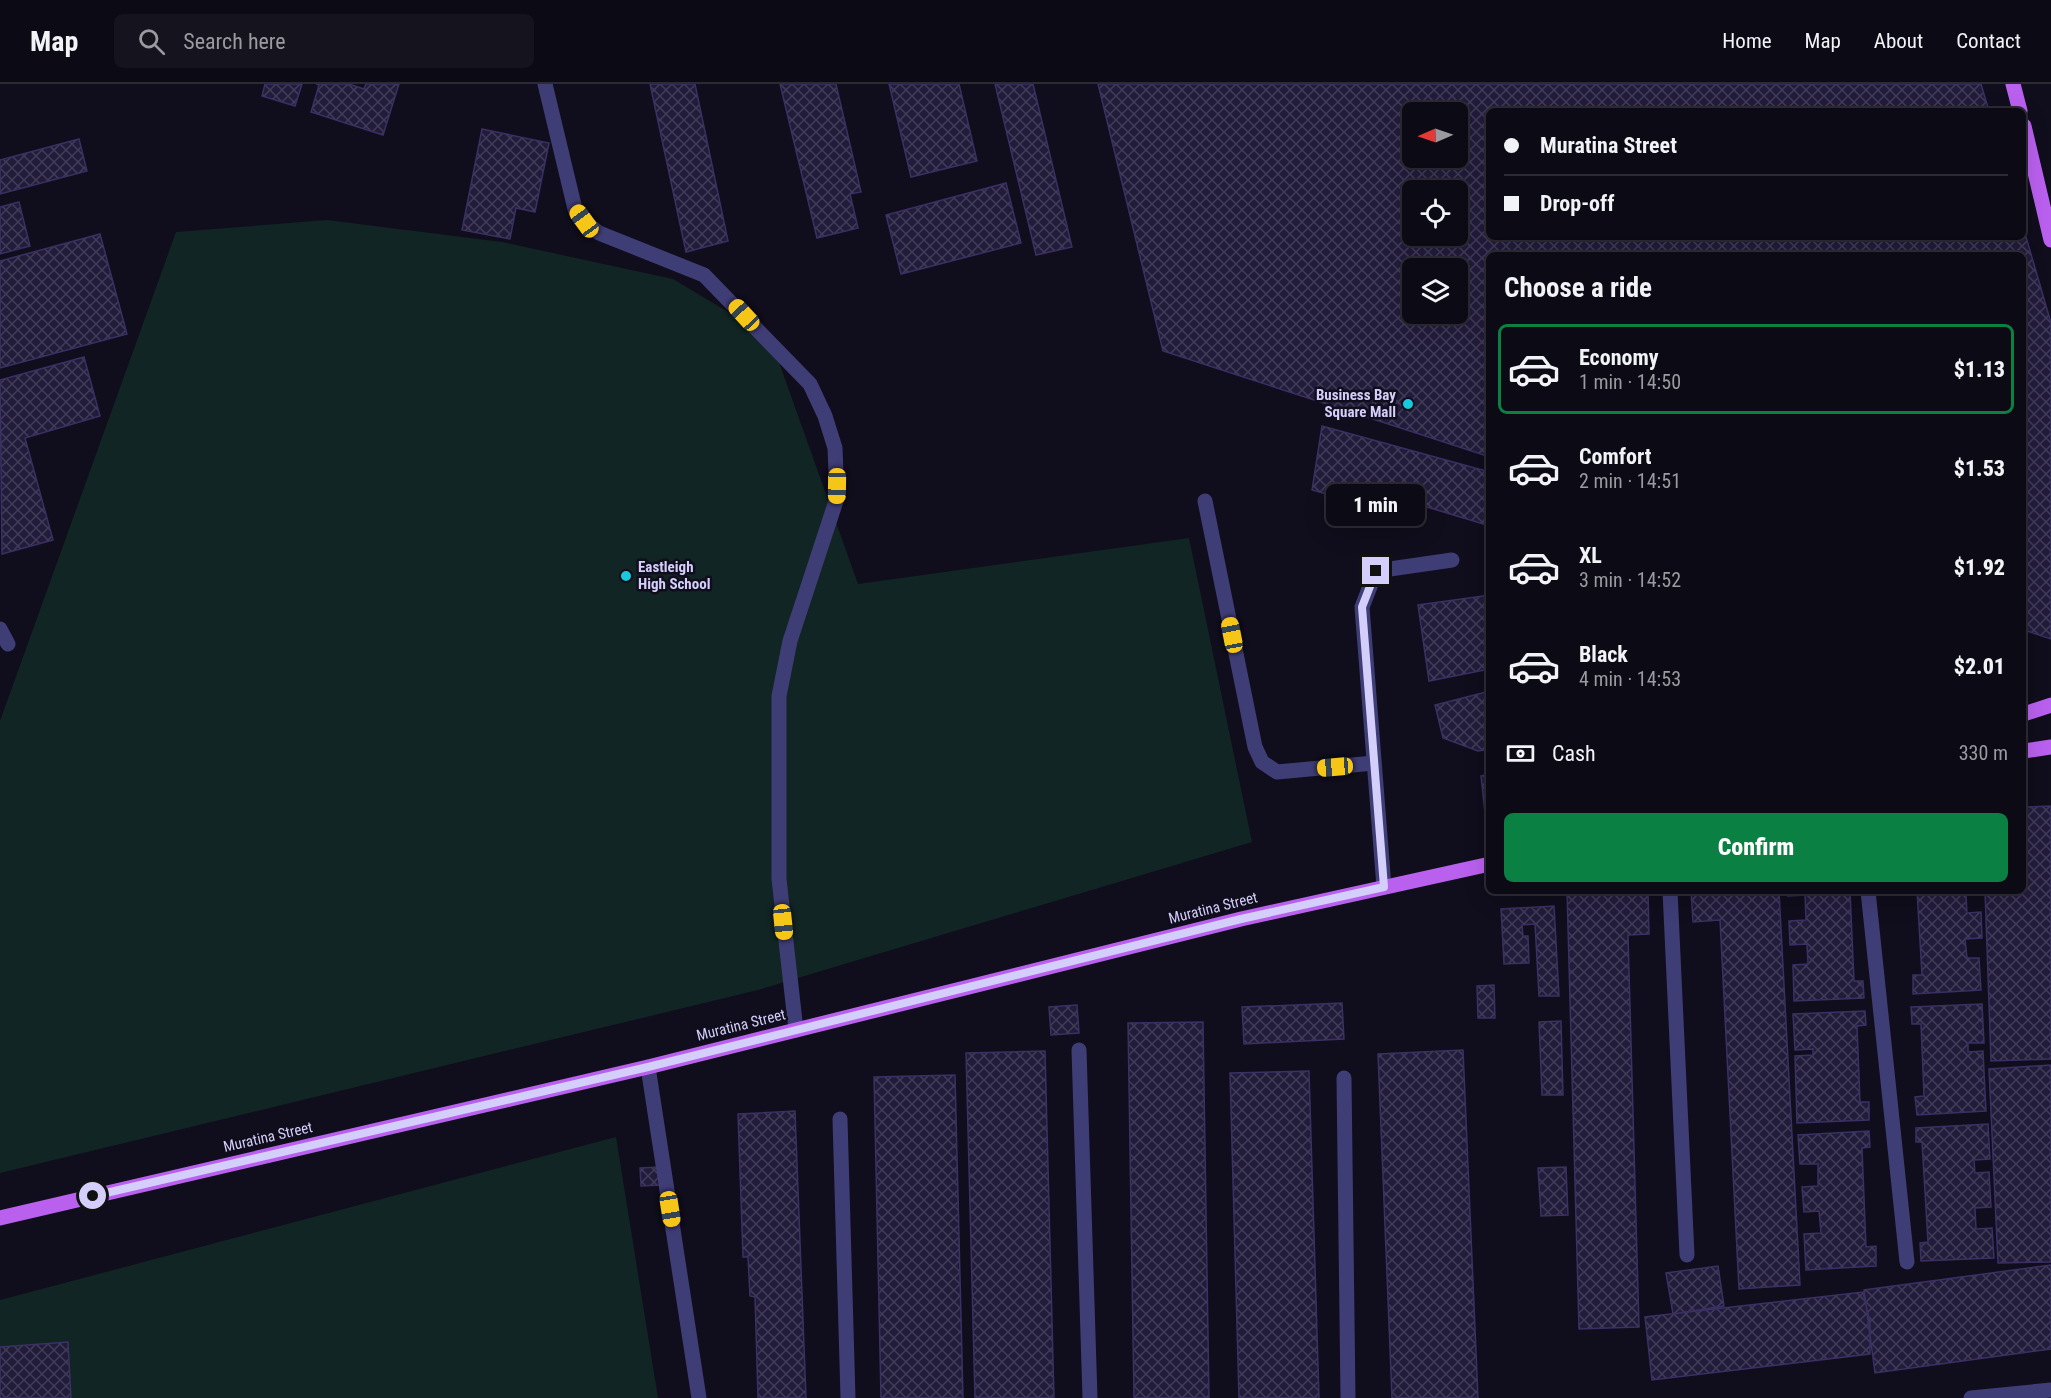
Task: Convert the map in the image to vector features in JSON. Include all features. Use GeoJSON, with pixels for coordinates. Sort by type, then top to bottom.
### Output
{"type":"FeatureCollection","features":[{"type":"Feature","properties":{"kind":"main road"},"geometry":{"type":"LineString","coordinates":[[2013,84],[2019,108]]}},
{"type":"Feature","properties":{"kind":"main road"},"geometry":{"type":"LineString","coordinates":[[2026,134],[2051,240]]}},
{"type":"Feature","properties":{"kind":"main road"},"geometry":{"type":"LineString","coordinates":[[2026,713],[2051,705]]}},
{"type":"Feature","properties":{"kind":"main road"},"geometry":{"type":"LineString","coordinates":[[2026,751],[2048,749]]}},
{"type":"Feature","properties":{"kind":"main road","name":"Muratina Street"},"geometry":{"type":"LineString","coordinates":[[0,1218],[648,1067],[1241,919],[1486,865]]}},
{"type":"Feature","properties":{"kind":"street"},"geometry":{"type":"LineString","coordinates":[[545,84],[556,118],[575,209],[584,221],[599,233],[704,275],[810,384],[825,416],[834,448],[837,498],[790,642],[779,696],[779,879],[796,1030]]}},
{"type":"Feature","properties":{"kind":"street"},"geometry":{"type":"LineString","coordinates":[[1205,501],[1255,747],[1262,762],[1277,772],[1374,763]]}},
{"type":"Feature","properties":{"kind":"street"},"geometry":{"type":"LineString","coordinates":[[1384,887],[1362,607],[1376,571],[1452,560]]}},
{"type":"Feature","properties":{"kind":"street"},"geometry":{"type":"LineString","coordinates":[[0,629],[8,644]]}},
{"type":"Feature","properties":{"kind":"street"},"geometry":{"type":"LineString","coordinates":[[1670,894],[1687,1255]]}},
{"type":"Feature","properties":{"kind":"street"},"geometry":{"type":"LineString","coordinates":[[1868,894],[1907,1262]]}},
{"type":"Feature","properties":{"kind":"street"},"geometry":{"type":"LineString","coordinates":[[1079,1050],[1090,1398]]}},
{"type":"Feature","properties":{"kind":"street"},"geometry":{"type":"LineString","coordinates":[[648,1067],[699,1398]]}},
{"type":"Feature","properties":{"kind":"street"},"geometry":{"type":"LineString","coordinates":[[1344,1078],[1348,1398]]}},
{"type":"Feature","properties":{"kind":"street"},"geometry":{"type":"LineString","coordinates":[[840,1119],[848,1398]]}},
{"type":"Feature","properties":{"kind":"street"},"geometry":{"type":"LineString","coordinates":[[1971,1398],[2051,1390]]}},
{"type":"Feature","properties":{"kind":"green space","name":"Eastleigh High School"},"geometry":{"type":"Polygon","coordinates":[[[327,220],[502,242],[673,279],[770,337],[858,584],[1189,538],[1252,842],[758,990],[0,1173],[0,721],[176,232],[327,220]]]}},
{"type":"Feature","properties":{"kind":"green space"},"geometry":{"type":"Polygon","coordinates":[[[616,1137],[658,1398],[0,1398],[0,1300],[616,1137]]]}},
{"type":"Feature","properties":{"kind":"building"},"geometry":{"type":"Polygon","coordinates":[[[265,84],[302,84],[295,106],[262,96],[265,84]]]}},
{"type":"Feature","properties":{"kind":"building"},"geometry":{"type":"Polygon","coordinates":[[[316,84],[349,84],[364,89],[366,84],[399,84],[383,135],[311,112],[319,85],[316,84]]]}},
{"type":"Feature","properties":{"kind":"building"},"geometry":{"type":"Polygon","coordinates":[[[650,84],[695,84],[728,241],[686,252],[650,84]]]}},
{"type":"Feature","properties":{"kind":"building"},"geometry":{"type":"Polygon","coordinates":[[[780,84],[836,84],[861,192],[850,194],[858,228],[817,238],[780,84]]]}},
{"type":"Feature","properties":{"kind":"building"},"geometry":{"type":"Polygon","coordinates":[[[889,84],[959,84],[977,161],[911,177],[889,84]]]}},
{"type":"Feature","properties":{"kind":"building"},"geometry":{"type":"Polygon","coordinates":[[[995,84],[1033,84],[1072,247],[1036,255],[995,84]]]}},
{"type":"Feature","properties":{"kind":"building","name":"Business Bay Square Mall"},"geometry":{"type":"Polygon","coordinates":[[[1098,84],[1981,84],[1988,108],[1486,108],[1486,240],[2026,240],[2026,237],[2051,323],[2051,639],[2026,631],[2026,252],[1486,252],[1486,456],[1163,351],[1098,84]]]}},
{"type":"Feature","properties":{"kind":"building"},"geometry":{"type":"Polygon","coordinates":[[[482,129],[549,143],[535,212],[516,208],[510,239],[462,230],[482,129]]]}},
{"type":"Feature","properties":{"kind":"building"},"geometry":{"type":"Polygon","coordinates":[[[79,139],[87,171],[0,194],[0,160],[79,139]]]}},
{"type":"Feature","properties":{"kind":"building"},"geometry":{"type":"Polygon","coordinates":[[[1006,183],[1021,243],[901,274],[886,215],[1006,183]]]}},
{"type":"Feature","properties":{"kind":"building"},"geometry":{"type":"Polygon","coordinates":[[[19,202],[30,246],[0,254],[0,207],[19,202]]]}},
{"type":"Feature","properties":{"kind":"building"},"geometry":{"type":"Polygon","coordinates":[[[100,234],[127,334],[0,368],[0,261],[100,234]]]}},
{"type":"Feature","properties":{"kind":"building"},"geometry":{"type":"Polygon","coordinates":[[[84,357],[100,416],[25,438],[53,540],[2,554],[0,380],[84,357]]]}},
{"type":"Feature","properties":{"kind":"building"},"geometry":{"type":"Polygon","coordinates":[[[1322,426],[1486,471],[1486,525],[1397,498],[1394,513],[1312,490],[1322,426]]]}},
{"type":"Feature","properties":{"kind":"building"},"geometry":{"type":"Polygon","coordinates":[[[1486,596],[1486,670],[1429,681],[1418,605],[1486,596]]]}},
{"type":"Feature","properties":{"kind":"building"},"geometry":{"type":"Polygon","coordinates":[[[1486,692],[1486,750],[1478,751],[1443,738],[1435,705],[1486,692]]]}},
{"type":"Feature","properties":{"kind":"building"},"geometry":{"type":"Polygon","coordinates":[[[1486,775],[1486,813],[1485,812],[1481,776],[1486,775]]]}},
{"type":"Feature","properties":{"kind":"building"},"geometry":{"type":"Polygon","coordinates":[[[2051,806],[2051,1059],[1991,1061],[1985,894],[2026,894],[2026,807],[2051,806]]]}},
{"type":"Feature","properties":{"kind":"building"},"geometry":{"type":"Polygon","coordinates":[[[1567,894],[1648,894],[1649,934],[1628,935],[1639,1327],[1579,1329],[1567,894]]]}},
{"type":"Feature","properties":{"kind":"building"},"geometry":{"type":"Polygon","coordinates":[[[1691,894],[1779,894],[1800,1285],[1739,1289],[1720,920],[1693,922],[1691,894]]]}},
{"type":"Feature","properties":{"kind":"building"},"geometry":{"type":"Polygon","coordinates":[[[1788,894],[1850,894],[1854,981],[1863,981],[1864,998],[1794,1001],[1793,965],[1808,964],[1807,944],[1790,945],[1789,921],[1806,920],[1805,895],[1788,896],[1788,894]]]}},
{"type":"Feature","properties":{"kind":"building"},"geometry":{"type":"Polygon","coordinates":[[[1917,894],[1981,894],[1966,895],[1967,913],[1981,912],[1982,938],[1965,939],[1967,958],[1979,958],[1981,990],[1913,994],[1913,975],[1922,975],[1917,894]]]}},
{"type":"Feature","properties":{"kind":"building"},"geometry":{"type":"Polygon","coordinates":[[[1554,906],[1559,996],[1539,996],[1535,924],[1522,925],[1523,936],[1528,936],[1529,963],[1504,964],[1501,909],[1554,906]]]}},
{"type":"Feature","properties":{"kind":"building"},"geometry":{"type":"Polygon","coordinates":[[[1494,985],[1495,1018],[1478,1018],[1477,986],[1494,985]]]}},
{"type":"Feature","properties":{"kind":"building"},"geometry":{"type":"Polygon","coordinates":[[[1342,1003],[1344,1039],[1244,1044],[1242,1007],[1342,1003]]]}},
{"type":"Feature","properties":{"kind":"building"},"geometry":{"type":"Polygon","coordinates":[[[1982,1004],[1984,1043],[1968,1043],[1968,1052],[1983,1051],[1986,1111],[1917,1115],[1915,1097],[1924,1096],[1921,1024],[1912,1024],[1911,1007],[1982,1004]]]}},
{"type":"Feature","properties":{"kind":"building"},"geometry":{"type":"Polygon","coordinates":[[[1077,1005],[1079,1033],[1051,1035],[1049,1007],[1077,1005]]]}},
{"type":"Feature","properties":{"kind":"building"},"geometry":{"type":"Polygon","coordinates":[[[1865,1011],[1866,1025],[1857,1026],[1860,1102],[1869,1102],[1869,1120],[1797,1123],[1795,1056],[1813,1055],[1813,1049],[1795,1050],[1793,1014],[1865,1011]]]}},
{"type":"Feature","properties":{"kind":"building"},"geometry":{"type":"Polygon","coordinates":[[[1561,1021],[1563,1095],[1542,1095],[1539,1022],[1561,1021]]]}},
{"type":"Feature","properties":{"kind":"building"},"geometry":{"type":"Polygon","coordinates":[[[1203,1022],[1209,1398],[1134,1398],[1128,1023],[1203,1022]]]}},
{"type":"Feature","properties":{"kind":"building"},"geometry":{"type":"Polygon","coordinates":[[[1463,1050],[1478,1398],[1392,1398],[1378,1054],[1463,1050]]]}},
{"type":"Feature","properties":{"kind":"building"},"geometry":{"type":"Polygon","coordinates":[[[1045,1051],[1054,1398],[975,1398],[966,1053],[1045,1051]]]}},
{"type":"Feature","properties":{"kind":"building"},"geometry":{"type":"Polygon","coordinates":[[[2051,1065],[2051,1262],[1998,1263],[1989,1069],[2051,1065]]]}},
{"type":"Feature","properties":{"kind":"building"},"geometry":{"type":"Polygon","coordinates":[[[1309,1071],[1319,1398],[1239,1398],[1230,1073],[1309,1071]]]}},
{"type":"Feature","properties":{"kind":"building"},"geometry":{"type":"Polygon","coordinates":[[[955,1075],[963,1398],[881,1398],[874,1077],[955,1075]]]}},
{"type":"Feature","properties":{"kind":"building"},"geometry":{"type":"Polygon","coordinates":[[[795,1111],[806,1398],[758,1398],[755,1297],[750,1296],[748,1257],[743,1257],[738,1114],[795,1111]]]}},
{"type":"Feature","properties":{"kind":"building"},"geometry":{"type":"Polygon","coordinates":[[[1988,1124],[1990,1159],[1974,1160],[1975,1173],[1989,1172],[1991,1207],[1975,1208],[1976,1229],[1992,1228],[1994,1258],[1921,1261],[1920,1243],[1928,1242],[1922,1142],[1916,1142],[1916,1128],[1988,1124]]]}},
{"type":"Feature","properties":{"kind":"building"},"geometry":{"type":"Polygon","coordinates":[[[1869,1131],[1870,1147],[1862,1148],[1866,1247],[1876,1246],[1876,1266],[1806,1270],[1804,1234],[1821,1233],[1819,1211],[1804,1212],[1802,1187],[1818,1186],[1818,1164],[1800,1164],[1798,1135],[1869,1131]]]}},
{"type":"Feature","properties":{"kind":"building"},"geometry":{"type":"Polygon","coordinates":[[[659,1167],[660,1185],[641,1186],[640,1168],[659,1167]]]}},
{"type":"Feature","properties":{"kind":"building"},"geometry":{"type":"Polygon","coordinates":[[[1566,1167],[1568,1215],[1541,1216],[1538,1168],[1566,1167]]]}},
{"type":"Feature","properties":{"kind":"building"},"geometry":{"type":"Polygon","coordinates":[[[2051,1265],[2051,1349],[1875,1373],[1864,1290],[2051,1265]]]}},
{"type":"Feature","properties":{"kind":"building"},"geometry":{"type":"Polygon","coordinates":[[[1718,1266],[1724,1306],[1673,1314],[1666,1273],[1718,1266]]]}},
{"type":"Feature","properties":{"kind":"building"},"geometry":{"type":"Polygon","coordinates":[[[1863,1292],[1870,1323],[1870,1354],[1652,1380],[1645,1317],[1863,1292]]]}},
{"type":"Feature","properties":{"kind":"building"},"geometry":{"type":"Polygon","coordinates":[[[68,1342],[71,1398],[0,1398],[0,1347],[68,1342]]]}},
{"type":"Feature","properties":{"kind":"place","name":"Business Bay Square Mall"},"geometry":{"type":"Point","coordinates":[1408,404]}},
{"type":"Feature","properties":{"kind":"place","name":"Eastleigh High School"},"geometry":{"type":"Point","coordinates":[626,576]}},
{"type":"Feature","properties":{"kind":"route"},"geometry":{"type":"LineString","coordinates":[[93,1196],[648,1067],[1241,919],[1384,887],[1362,607],[1376,571]]}}]}
